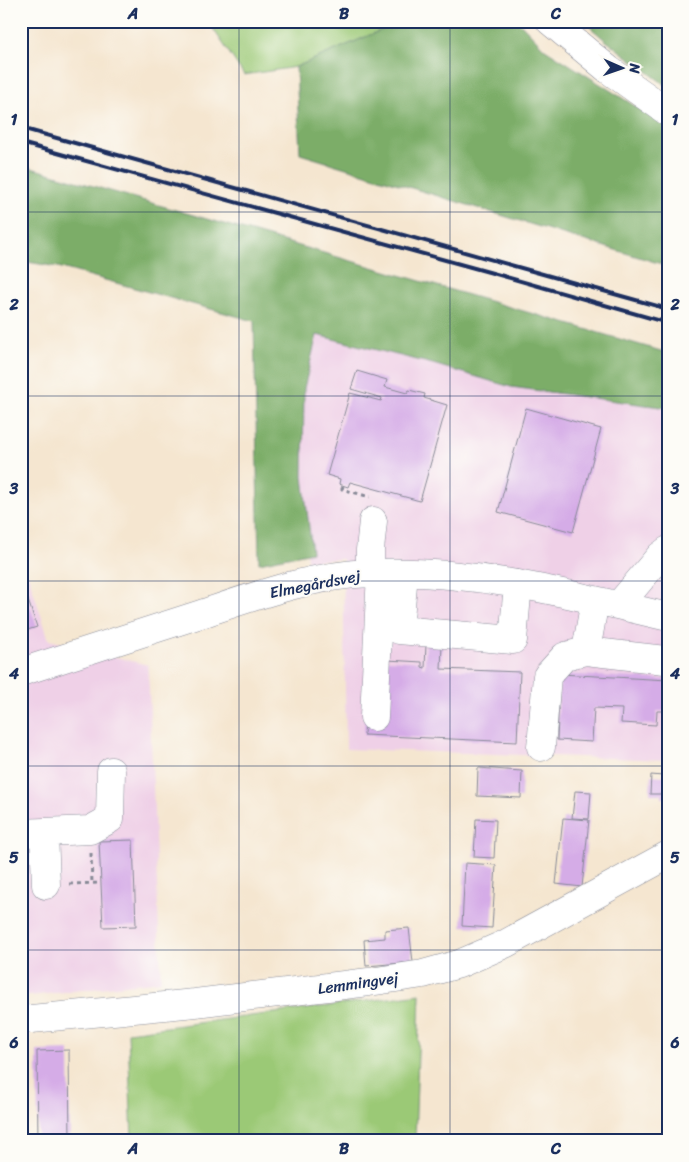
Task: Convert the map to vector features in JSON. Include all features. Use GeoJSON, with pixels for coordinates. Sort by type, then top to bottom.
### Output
{"type":"FeatureCollection","features":[{"type":"Feature","properties":{"kind":"street"},"geometry":{"type":"LineString","coordinates":[[550,21],[610,70],[668,112]]}},
{"type":"Feature","properties":{"kind":"street"},"geometry":{"type":"LineString","coordinates":[[373,521],[370,550],[385,573],[399,630],[513,640],[518,584]]}},
{"type":"Feature","properties":{"kind":"street"},"geometry":{"type":"LineString","coordinates":[[586,652],[607,603],[668,550]]}},
{"type":"Feature","properties":{"kind":"street"},"geometry":{"type":"LineString","coordinates":[[374,717],[385,573]]}},
{"type":"Feature","properties":{"kind":"street","name":"Elmegårdsvej"},"geometry":{"type":"LineString","coordinates":[[21,672],[258,596],[337,576],[385,573],[446,574],[518,584],[668,617]]}},
{"type":"Feature","properties":{"kind":"street"},"geometry":{"type":"LineString","coordinates":[[540,747],[547,676],[565,656],[586,652],[664,660]]}},
{"type":"Feature","properties":{"kind":"street"},"geometry":{"type":"LineString","coordinates":[[46,885],[33,833],[90,830],[110,819],[111,771]]}},
{"type":"Feature","properties":{"kind":"street","name":"Lemmingvej"},"geometry":{"type":"LineString","coordinates":[[21,1020],[195,1003],[423,974],[459,964],[505,944],[668,855]]}},
{"type":"Feature","properties":{"kind":"path"},"geometry":{"type":"LineString","coordinates":[[90,830],[92,884]]}},
{"type":"Feature","properties":{"kind":"path"},"geometry":{"type":"LineString","coordinates":[[46,885],[100,884]]}},
{"type":"Feature","properties":{"kind":"shaded area"},"geometry":{"type":"Polygon","coordinates":[[[317,335],[433,364],[511,387],[668,408],[668,760],[346,749],[343,559],[307,561],[303,477],[304,388],[317,335]]]}},
{"type":"Feature","properties":{"kind":"shaded area"},"geometry":{"type":"Polygon","coordinates":[[[21,553],[49,640],[148,665],[161,981],[21,997],[21,553]]]}},
{"type":"Feature","properties":{"kind":"green space"},"geometry":{"type":"Polygon","coordinates":[[[208,21],[396,21],[384,29],[296,67],[244,75],[208,21]]]}},
{"type":"Feature","properties":{"kind":"green space"},"geometry":{"type":"Polygon","coordinates":[[[396,21],[518,21],[545,49],[668,127],[668,266],[300,154],[296,67],[384,29],[396,21]]]}},
{"type":"Feature","properties":{"kind":"green space"},"geometry":{"type":"Polygon","coordinates":[[[583,21],[654,21],[668,35],[668,87],[605,40],[583,21]]]}},
{"type":"Feature","properties":{"kind":"green space"},"geometry":{"type":"Polygon","coordinates":[[[21,165],[668,353],[668,408],[511,387],[433,364],[317,335],[304,388],[303,477],[312,552],[259,563],[254,321],[58,267],[21,261],[21,165]]]}},
{"type":"Feature","properties":{"kind":"green space"},"geometry":{"type":"Polygon","coordinates":[[[420,994],[415,1141],[132,1141],[128,1032],[420,994]]]}},
{"type":"Feature","properties":{"kind":"building"},"geometry":{"type":"Polygon","coordinates":[[[357,371],[387,380],[385,387],[407,393],[409,390],[425,394],[424,398],[447,405],[420,501],[350,482],[348,487],[339,484],[340,479],[327,475],[350,393],[381,401],[382,398],[351,389],[357,371]]]}},
{"type":"Feature","properties":{"kind":"building"},"geometry":{"type":"Polygon","coordinates":[[[526,408],[601,429],[573,532],[498,512],[526,408]]]}},
{"type":"Feature","properties":{"kind":"building"},"geometry":{"type":"Polygon","coordinates":[[[21,579],[37,627],[21,632],[21,579]]]}},
{"type":"Feature","properties":{"kind":"building"},"geometry":{"type":"Polygon","coordinates":[[[426,644],[442,645],[441,669],[520,672],[517,742],[364,735],[365,717],[387,660],[422,662],[422,667],[425,668],[426,644]]]}},
{"type":"Feature","properties":{"kind":"building"},"geometry":{"type":"Polygon","coordinates":[[[560,674],[668,680],[668,711],[657,711],[656,725],[621,723],[622,709],[594,708],[592,742],[557,740],[560,674]]]}},
{"type":"Feature","properties":{"kind":"building"},"geometry":{"type":"Polygon","coordinates":[[[663,766],[668,766],[668,798],[662,798],[662,794],[650,794],[651,775],[663,776],[663,766]]]}},
{"type":"Feature","properties":{"kind":"building"},"geometry":{"type":"Polygon","coordinates":[[[478,768],[522,771],[521,798],[477,796],[478,768]]]}},
{"type":"Feature","properties":{"kind":"building"},"geometry":{"type":"Polygon","coordinates":[[[575,791],[591,792],[589,819],[572,818],[575,791]]]}},
{"type":"Feature","properties":{"kind":"building"},"geometry":{"type":"Polygon","coordinates":[[[563,818],[589,820],[582,887],[556,884],[563,818]]]}},
{"type":"Feature","properties":{"kind":"building"},"geometry":{"type":"Polygon","coordinates":[[[476,819],[496,820],[494,858],[474,857],[476,819]]]}},
{"type":"Feature","properties":{"kind":"building"},"geometry":{"type":"Polygon","coordinates":[[[133,840],[136,926],[103,927],[99,841],[133,840]]]}},
{"type":"Feature","properties":{"kind":"building"},"geometry":{"type":"Polygon","coordinates":[[[465,863],[496,865],[492,928],[462,926],[465,863]]]}},
{"type":"Feature","properties":{"kind":"building"},"geometry":{"type":"Polygon","coordinates":[[[409,928],[413,962],[366,966],[364,940],[385,938],[385,930],[409,928]]]}},
{"type":"Feature","properties":{"kind":"building"},"geometry":{"type":"Polygon","coordinates":[[[69,1050],[70,1141],[38,1141],[37,1051],[69,1050]]]}},
{"type":"Feature","properties":{"kind":"building"},"geometry":{"type":"Polygon","coordinates":[[[21,1121],[25,1121],[25,1134],[31,1134],[32,1141],[21,1140],[21,1121]]]}},
{"type":"Feature","properties":{"kind":"railway"},"geometry":{"type":"LineString","coordinates":[[21,128],[668,309]]}},
{"type":"Feature","properties":{"kind":"railway"},"geometry":{"type":"LineString","coordinates":[[21,143],[668,323]]}}]}
